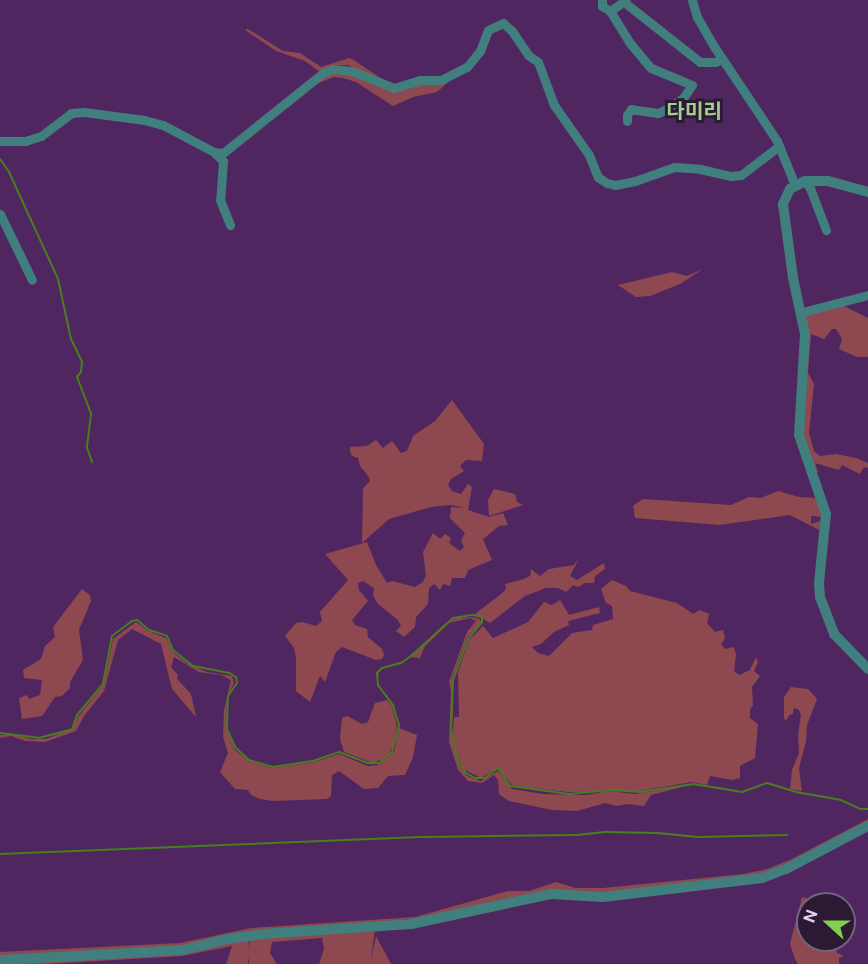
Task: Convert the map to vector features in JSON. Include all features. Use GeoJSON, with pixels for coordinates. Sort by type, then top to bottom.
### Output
{"type":"FeatureCollection","features":[{"type":"Feature","properties":{"kind":"street"},"geometry":{"type":"LineString","coordinates":[[602,0],[602,6],[610,11],[629,42],[651,68],[692,85],[683,98],[658,113],[631,109],[627,115],[627,121]]}},
{"type":"Feature","properties":{"kind":"street"},"geometry":{"type":"LineString","coordinates":[[692,0],[698,16],[722,59],[779,146],[800,183],[810,188],[826,230]]}},
{"type":"Feature","properties":{"kind":"street"},"geometry":{"type":"LineString","coordinates":[[610,11],[625,1],[700,62],[715,62],[722,59]]}},
{"type":"Feature","properties":{"kind":"street"},"geometry":{"type":"LineString","coordinates":[[214,153],[223,153],[313,79],[333,69],[352,70],[386,87],[394,88],[420,80],[441,80],[467,67],[480,51],[488,30],[503,23],[512,31],[528,55],[538,62],[554,105],[589,155],[598,177],[607,183],[615,185],[635,181],[674,167],[700,169],[731,176],[741,175],[779,146]]}},
{"type":"Feature","properties":{"kind":"street"},"geometry":{"type":"LineString","coordinates":[[0,141],[25,141],[42,136],[71,113],[84,112],[144,120],[163,126],[214,153],[223,161],[220,200],[230,225]]}},
{"type":"Feature","properties":{"kind":"street"},"geometry":{"type":"LineString","coordinates":[[868,192],[828,182],[800,183],[785,194],[783,204],[793,278],[802,312],[805,354],[799,435],[826,514],[819,583],[820,597],[834,634],[868,669]]}},
{"type":"Feature","properties":{"kind":"street"},"geometry":{"type":"LineString","coordinates":[[0,213],[32,280]]}},
{"type":"Feature","properties":{"kind":"street"},"geometry":{"type":"LineString","coordinates":[[802,312],[868,295]]}},
{"type":"Feature","properties":{"kind":"street"},"geometry":{"type":"LineString","coordinates":[[0,960],[183,950],[227,939],[262,934],[411,924],[551,894],[603,897],[754,879],[786,869],[868,826]]}},
{"type":"Feature","properties":{"kind":"shaded area"},"geometry":{"type":"Polygon","coordinates":[[[248,29],[283,51],[300,53],[321,67],[349,58],[389,84],[348,65],[337,65],[320,72],[305,61],[276,51],[245,30],[248,29]]]}},
{"type":"Feature","properties":{"kind":"shaded area"},"geometry":{"type":"Polygon","coordinates":[[[347,71],[380,87],[453,78],[437,92],[413,97],[393,106],[356,82],[343,78],[334,77],[303,89],[327,73],[347,71]]]}},
{"type":"Feature","properties":{"kind":"shaded area"},"geometry":{"type":"Polygon","coordinates":[[[703,269],[680,284],[650,296],[636,297],[618,285],[672,272],[687,276],[703,269]]]}},
{"type":"Feature","properties":{"kind":"shaded area"},"geometry":{"type":"Polygon","coordinates":[[[844,306],[868,318],[868,357],[857,357],[839,349],[842,339],[836,329],[832,329],[824,339],[811,334],[808,373],[814,384],[809,433],[814,451],[820,456],[836,454],[868,463],[868,468],[864,467],[860,474],[842,465],[839,470],[815,463],[818,472],[813,471],[802,439],[806,315],[844,306]]]}},
{"type":"Feature","properties":{"kind":"shaded area"},"geometry":{"type":"Polygon","coordinates":[[[452,400],[484,444],[482,461],[466,460],[460,466],[464,471],[451,479],[448,485],[452,491],[461,494],[468,484],[472,487],[468,510],[489,517],[503,513],[508,525],[499,526],[483,539],[492,560],[468,570],[465,578],[452,578],[450,586],[443,584],[440,590],[434,584],[429,588],[428,604],[416,617],[415,627],[404,637],[396,631],[401,626],[398,620],[378,604],[373,596],[374,588],[363,581],[358,583],[359,590],[368,601],[352,620],[355,625],[367,629],[368,637],[382,649],[384,655],[382,659],[376,660],[342,647],[336,652],[325,682],[320,676],[310,702],[296,691],[296,657],[294,648],[285,636],[296,623],[302,622],[316,626],[322,621],[320,612],[348,580],[325,554],[367,542],[376,565],[387,583],[392,581],[415,587],[423,582],[426,575],[423,552],[433,533],[440,539],[445,534],[451,538],[449,543],[460,551],[464,547],[461,541],[465,533],[450,518],[451,507],[465,508],[451,505],[431,507],[389,519],[362,543],[363,488],[370,481],[360,466],[358,458],[352,456],[350,451],[350,447],[367,446],[376,440],[383,448],[392,441],[401,453],[407,451],[413,436],[435,421],[452,400]]]}},
{"type":"Feature","properties":{"kind":"shaded area"},"geometry":{"type":"Polygon","coordinates":[[[494,489],[515,494],[517,502],[523,505],[489,516],[488,500],[494,489]]]}},
{"type":"Feature","properties":{"kind":"shaded area"},"geometry":{"type":"Polygon","coordinates":[[[778,491],[799,497],[817,498],[822,517],[811,516],[811,524],[823,520],[823,532],[790,515],[719,525],[635,518],[633,506],[643,499],[731,505],[749,497],[761,498],[778,491]]]}},
{"type":"Feature","properties":{"kind":"shaded area"},"geometry":{"type":"Polygon","coordinates":[[[579,559],[570,576],[577,580],[604,563],[605,569],[595,576],[594,583],[585,583],[578,587],[573,585],[566,592],[558,588],[546,588],[525,596],[490,623],[475,614],[506,589],[505,584],[530,576],[531,569],[540,576],[549,569],[574,565],[579,559]]]}},
{"type":"Feature","properties":{"kind":"shaded area"},"geometry":{"type":"Polygon","coordinates":[[[612,580],[626,586],[630,591],[677,603],[693,614],[700,610],[709,614],[707,623],[715,632],[723,630],[725,638],[721,644],[725,649],[734,647],[736,655],[734,671],[739,675],[750,670],[756,657],[758,662],[754,671],[760,676],[752,687],[753,705],[750,709],[750,718],[758,724],[755,758],[740,766],[740,778],[732,780],[710,776],[707,785],[692,782],[639,791],[568,792],[513,786],[498,768],[481,778],[465,770],[461,766],[454,744],[453,728],[454,717],[459,717],[458,672],[469,640],[483,626],[493,638],[528,622],[544,602],[552,605],[560,600],[569,615],[599,607],[600,613],[568,621],[569,625],[554,632],[541,644],[532,647],[538,653],[549,656],[572,633],[592,630],[593,625],[613,619],[612,606],[606,603],[601,589],[612,580]]]}},
{"type":"Feature","properties":{"kind":"shaded area"},"geometry":{"type":"Polygon","coordinates":[[[82,589],[90,595],[91,601],[79,630],[83,660],[70,682],[70,688],[62,696],[55,697],[42,716],[22,719],[19,698],[27,695],[29,699],[40,695],[42,680],[24,678],[23,670],[41,659],[45,646],[55,637],[53,627],[82,589]]]}},
{"type":"Feature","properties":{"kind":"shaded area"},"geometry":{"type":"Polygon","coordinates":[[[472,617],[480,619],[481,623],[467,638],[452,679],[453,716],[450,727],[458,764],[467,776],[481,781],[498,771],[512,789],[543,794],[585,795],[609,791],[635,794],[690,785],[651,795],[644,806],[627,804],[617,806],[605,803],[577,811],[552,810],[509,801],[499,794],[498,780],[494,775],[482,783],[468,781],[458,770],[449,742],[451,691],[449,682],[467,632],[476,621],[470,618],[449,623],[425,646],[420,658],[410,657],[445,624],[457,618],[472,617]]]}},
{"type":"Feature","properties":{"kind":"shaded area"},"geometry":{"type":"Polygon","coordinates":[[[136,622],[148,631],[166,638],[174,653],[189,665],[207,672],[232,676],[234,683],[227,697],[231,680],[221,675],[199,672],[174,657],[171,667],[178,675],[177,679],[191,694],[196,717],[172,689],[161,644],[132,629],[118,640],[104,691],[84,716],[76,731],[45,742],[25,741],[11,736],[0,738],[0,735],[10,734],[31,739],[46,739],[72,729],[78,717],[104,684],[113,639],[136,622]]]}},
{"type":"Feature","properties":{"kind":"shaded area"},"geometry":{"type":"Polygon","coordinates":[[[791,687],[808,689],[817,699],[807,725],[806,742],[799,768],[802,791],[790,789],[792,770],[799,753],[798,735],[801,715],[799,710],[794,708],[793,714],[789,715],[786,721],[784,718],[784,697],[791,687]]]}},
{"type":"Feature","properties":{"kind":"shaded area"},"geometry":{"type":"Polygon","coordinates":[[[227,697],[226,729],[235,750],[249,761],[273,768],[314,762],[339,754],[368,766],[378,765],[394,752],[399,728],[417,735],[413,757],[405,775],[388,776],[378,788],[364,789],[339,771],[332,775],[331,796],[327,799],[272,801],[260,799],[251,795],[248,790],[235,789],[220,772],[228,753],[223,737],[227,697]]]}},
{"type":"Feature","properties":{"kind":"shaded area"},"geometry":{"type":"Polygon","coordinates":[[[387,700],[392,706],[397,726],[394,744],[387,757],[373,763],[344,752],[340,739],[342,718],[347,716],[362,724],[368,722],[375,703],[387,700]]]}},
{"type":"Feature","properties":{"kind":"shaded area"},"geometry":{"type":"Polygon","coordinates":[[[868,819],[868,822],[763,875],[595,894],[566,893],[453,914],[183,946],[0,956],[0,952],[180,943],[251,928],[415,917],[508,891],[529,891],[556,882],[575,888],[603,888],[743,874],[767,869],[792,859],[868,819]]]}},
{"type":"Feature","properties":{"kind":"shaded area"},"geometry":{"type":"Polygon","coordinates":[[[796,920],[796,952],[837,952],[844,956],[839,958],[839,964],[798,964],[790,944],[796,920]]]}},
{"type":"Feature","properties":{"kind":"shaded area"},"geometry":{"type":"Polygon","coordinates":[[[375,929],[371,961],[376,936],[391,964],[319,964],[324,949],[322,938],[272,942],[270,953],[277,964],[249,964],[249,956],[248,964],[226,964],[232,946],[182,956],[47,964],[0,964],[248,938],[250,953],[249,938],[375,929]]]}},
{"type":"Feature","properties":{"kind":"waterway"},"geometry":{"type":"LineString","coordinates":[[0,159],[9,172],[58,279],[71,339],[82,362],[81,372],[77,377],[91,414],[87,448],[92,462]]}},
{"type":"Feature","properties":{"kind":"waterway"},"geometry":{"type":"LineString","coordinates":[[0,733],[39,738],[72,729],[77,715],[103,684],[112,636],[132,621],[137,620],[149,630],[167,636],[173,650],[193,666],[229,673],[236,677],[237,683],[228,696],[227,729],[235,747],[249,760],[273,767],[313,761],[339,752],[367,763],[379,763],[392,752],[399,725],[393,705],[378,685],[377,673],[382,668],[401,663],[411,656],[453,618],[473,615],[482,617],[482,622],[468,639],[453,680],[451,728],[458,762],[466,773],[475,778],[485,778],[498,768],[510,786],[569,794],[611,790],[640,792],[693,784],[742,792],[767,783],[796,792],[841,800],[860,809],[868,809]]}},
{"type":"Feature","properties":{"kind":"waterway"},"geometry":{"type":"LineString","coordinates":[[0,854],[427,837],[577,835],[605,832],[698,837],[787,835]]}},
{"type":"Feature","properties":{"kind":"district","name":"다미리"},"geometry":{"type":"Point","coordinates":[694,111]}}]}
